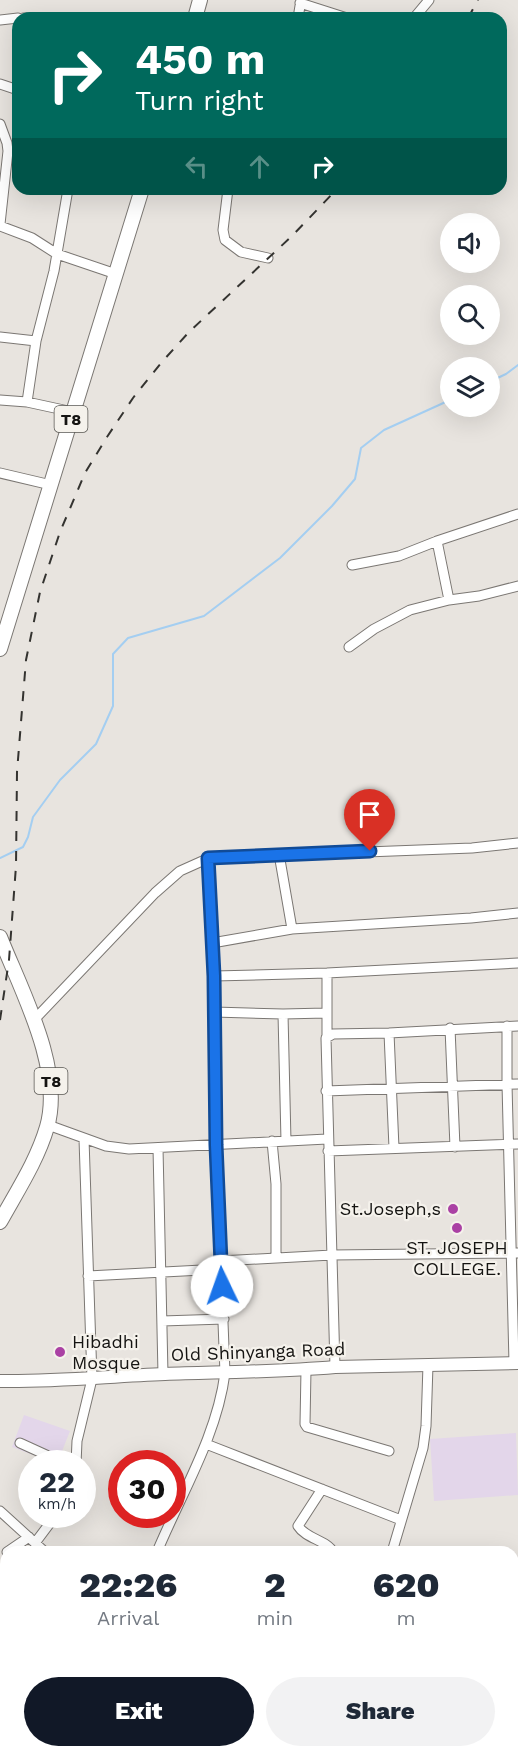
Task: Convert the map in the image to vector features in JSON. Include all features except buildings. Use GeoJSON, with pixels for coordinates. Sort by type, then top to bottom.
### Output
{"type":"FeatureCollection","features":[{"type":"Feature","properties":{"kind":"highway","name":"T8"},"geometry":{"type":"LineString","coordinates":[[0,650],[5,612],[51,485],[140,195]]}},
{"type":"Feature","properties":{"kind":"highway","name":"T8"},"geometry":{"type":"LineString","coordinates":[[0,937],[43,1049],[52,1091],[48,1125],[36,1156],[0,1222]]}},
{"type":"Feature","properties":{"kind":"main road","name":"Old Shinyanga Road"},"geometry":{"type":"LineString","coordinates":[[0,1381],[92,1379],[335,1367],[516,1363]]}},
{"type":"Feature","properties":{"kind":"street"},"geometry":{"type":"LineString","coordinates":[[419,12],[429,0]]}},
{"type":"Feature","properties":{"kind":"street"},"geometry":{"type":"LineString","coordinates":[[301,2],[330,12]]}},
{"type":"Feature","properties":{"kind":"street"},"geometry":{"type":"LineString","coordinates":[[1,128],[8,152],[0,225],[32,238],[57,254],[116,274]]}},
{"type":"Feature","properties":{"kind":"street"},"geometry":{"type":"LineString","coordinates":[[27,402],[36,341],[57,254],[67,195]]}},
{"type":"Feature","properties":{"kind":"street"},"geometry":{"type":"LineString","coordinates":[[227,195],[223,230],[225,240],[241,252],[268,258]]}},
{"type":"Feature","properties":{"kind":"street"},"geometry":{"type":"LineString","coordinates":[[0,337],[36,341]]}},
{"type":"Feature","properties":{"kind":"street"},"geometry":{"type":"LineString","coordinates":[[0,400],[27,402],[73,412]]}},
{"type":"Feature","properties":{"kind":"street"},"geometry":{"type":"LineString","coordinates":[[0,473],[51,485]]}},
{"type":"Feature","properties":{"kind":"street"},"geometry":{"type":"LineString","coordinates":[[352,566],[399,556],[518,514]]}},
{"type":"Feature","properties":{"kind":"street"},"geometry":{"type":"LineString","coordinates":[[437,541],[449,600]]}},
{"type":"Feature","properties":{"kind":"street"},"geometry":{"type":"LineString","coordinates":[[349,647],[389,620],[418,607],[518,586]]}},
{"type":"Feature","properties":{"kind":"street"},"geometry":{"type":"LineString","coordinates":[[33,1021],[155,893],[180,871],[208,858],[472,848],[518,843]]}},
{"type":"Feature","properties":{"kind":"street"},"geometry":{"type":"LineString","coordinates":[[279,854],[292,928]]}},
{"type":"Feature","properties":{"kind":"street"},"geometry":{"type":"LineString","coordinates":[[160,1546],[206,1444],[224,1387],[224,1319],[216,1145],[214,976],[208,858]]}},
{"type":"Feature","properties":{"kind":"street"},"geometry":{"type":"LineString","coordinates":[[212,943],[292,928],[477,918],[518,912]]}},
{"type":"Feature","properties":{"kind":"street"},"geometry":{"type":"LineString","coordinates":[[214,976],[327,973],[518,963]]}},
{"type":"Feature","properties":{"kind":"street"},"geometry":{"type":"LineString","coordinates":[[327,973],[327,1037],[324,1045],[335,1367]]}},
{"type":"Feature","properties":{"kind":"street"},"geometry":{"type":"LineString","coordinates":[[214,1012],[282,1014],[326,1012]]}},
{"type":"Feature","properties":{"kind":"street"},"geometry":{"type":"LineString","coordinates":[[282,1014],[286,1141]]}},
{"type":"Feature","properties":{"kind":"street"},"geometry":{"type":"LineString","coordinates":[[507,1026],[507,1084],[513,1144],[516,1363]]}},
{"type":"Feature","properties":{"kind":"street"},"geometry":{"type":"LineString","coordinates":[[327,1037],[333,1034],[518,1026]]}},
{"type":"Feature","properties":{"kind":"street"},"geometry":{"type":"LineString","coordinates":[[450,1028],[455,1147]]}},
{"type":"Feature","properties":{"kind":"street"},"geometry":{"type":"LineString","coordinates":[[388,1033],[394,1148]]}},
{"type":"Feature","properties":{"kind":"street"},"geometry":{"type":"LineString","coordinates":[[326,1091],[518,1084]]}},
{"type":"Feature","properties":{"kind":"street"},"geometry":{"type":"LineString","coordinates":[[48,1125],[106,1146],[129,1149],[327,1139]]}},
{"type":"Feature","properties":{"kind":"street"},"geometry":{"type":"LineString","coordinates":[[77,1450],[92,1379],[84,1139]]}},
{"type":"Feature","properties":{"kind":"street"},"geometry":{"type":"LineString","coordinates":[[273,1141],[276,1184],[276,1258]]}},
{"type":"Feature","properties":{"kind":"street"},"geometry":{"type":"LineString","coordinates":[[328,1151],[513,1144]]}},
{"type":"Feature","properties":{"kind":"street"},"geometry":{"type":"LineString","coordinates":[[158,1148],[163,1374]]}},
{"type":"Feature","properties":{"kind":"street"},"geometry":{"type":"LineString","coordinates":[[88,1275],[162,1273],[276,1258],[332,1255],[515,1253]]}},
{"type":"Feature","properties":{"kind":"street"},"geometry":{"type":"LineString","coordinates":[[162,1321],[224,1319]]}},
{"type":"Feature","properties":{"kind":"street"},"geometry":{"type":"LineString","coordinates":[[394,1546],[417,1470],[426,1426],[428,1365]]}},
{"type":"Feature","properties":{"kind":"street"},"geometry":{"type":"LineString","coordinates":[[306,1370],[305,1424],[307,1427],[389,1451]]}},
{"type":"Feature","properties":{"kind":"street"},"geometry":{"type":"LineString","coordinates":[[20,1443],[35,1450]]}},
{"type":"Feature","properties":{"kind":"street"},"geometry":{"type":"LineString","coordinates":[[206,1444],[401,1520]]}},
{"type":"Feature","properties":{"kind":"street"},"geometry":{"type":"LineString","coordinates":[[322,1489],[298,1526],[307,1535],[328,1546]]}},
{"type":"Feature","properties":{"kind":"street"},"geometry":{"type":"LineString","coordinates":[[0,1511],[38,1546]]}},
{"type":"Feature","properties":{"kind":"street"},"geometry":{"type":"LineString","coordinates":[[20,1546],[32,1540],[44,1528]]}},
{"type":"Feature","properties":{"kind":"shaded area"},"geometry":{"type":"Polygon","coordinates":[[[24,1415],[70,1431],[63,1450],[20,1450],[12,1447],[24,1415]]]}},
{"type":"Feature","properties":{"kind":"shaded area"},"geometry":{"type":"Polygon","coordinates":[[[516,1433],[518,1495],[434,1501],[430,1439],[516,1433]]]}},
{"type":"Feature","properties":{"kind":"waterway"},"geometry":{"type":"LineString","coordinates":[[500,377],[518,365]]}},
{"type":"Feature","properties":{"kind":"waterway"},"geometry":{"type":"LineString","coordinates":[[0,858],[23,847],[33,817],[60,780],[96,744],[113,706],[113,654],[128,638],[204,616],[280,558],[332,506],[355,479],[361,448],[384,430],[440,405]]}},
{"type":"Feature","properties":{"kind":"railway"},"geometry":{"type":"LineString","coordinates":[[471,12],[478,0]]}},
{"type":"Feature","properties":{"kind":"railway"},"geometry":{"type":"LineString","coordinates":[[0,1020],[9,960],[16,866],[17,772],[26,660],[40,592],[60,532],[85,473],[133,398],[161,363],[189,332],[292,236],[331,195]]}},
{"type":"Feature","properties":{"kind":"place","name":"St.Joseph,s"},"geometry":{"type":"Point","coordinates":[453,1209]}},
{"type":"Feature","properties":{"kind":"place","name":"ST. JOSEPH COLLEGE."},"geometry":{"type":"Point","coordinates":[457,1228]}},
{"type":"Feature","properties":{"kind":"place","name":"Hibadhi Mosque"},"geometry":{"type":"Point","coordinates":[60,1352]}},
{"type":"Feature","properties":{"kind":"route"},"geometry":{"type":"LineString","coordinates":[[222,1286],[216,1145],[214,976],[208,858],[370,851]]}}]}
